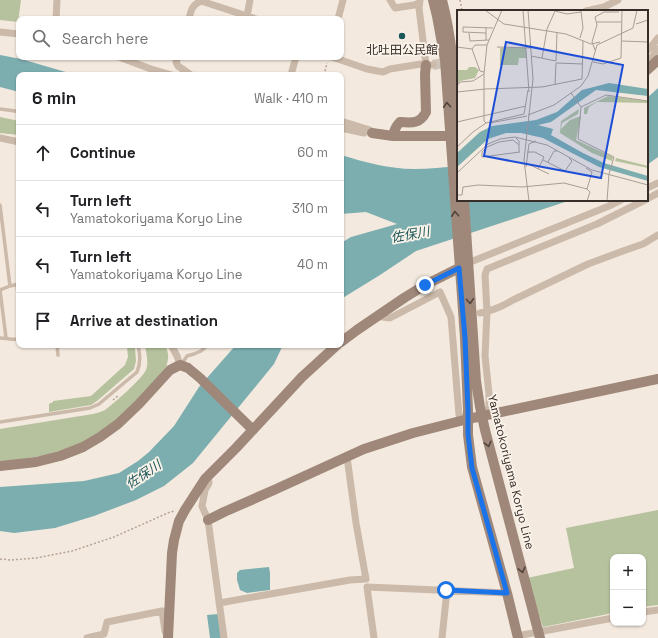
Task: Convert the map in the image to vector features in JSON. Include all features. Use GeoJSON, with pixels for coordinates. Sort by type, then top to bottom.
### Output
{"type":"FeatureCollection","features":[{"type":"Feature","properties":{"kind":"main road","name":"Yamatokoriyama Koryo Line"},"geometry":{"type":"LineString","coordinates":[[433,0],[444,60],[457,186]]}},
{"type":"Feature","properties":{"kind":"main road"},"geometry":{"type":"LineString","coordinates":[[442,0],[453,55],[457,113]]}},
{"type":"Feature","properties":{"kind":"main road"},"geometry":{"type":"LineString","coordinates":[[648,69],[658,60]]}},
{"type":"Feature","properties":{"kind":"main road"},"geometry":{"type":"LineString","coordinates":[[393,136],[396,126],[400,122],[412,123],[419,121],[424,117],[426,112],[425,74],[430,65]]}},
{"type":"Feature","properties":{"kind":"main road"},"geometry":{"type":"LineString","coordinates":[[372,133],[393,136],[453,138]]}},
{"type":"Feature","properties":{"kind":"main road","name":"Yamatokoriyama Koryo Line"},"geometry":{"type":"LineString","coordinates":[[458,201],[476,382],[480,407],[493,463],[539,635]]}},
{"type":"Feature","properties":{"kind":"main road","name":"Yamatokoriyama Koryo Line"},"geometry":{"type":"LineString","coordinates":[[464,201],[463,259],[465,338],[468,434],[472,468],[518,637]]}},
{"type":"Feature","properties":{"kind":"main road"},"geometry":{"type":"LineString","coordinates":[[344,340],[376,316],[463,259]]}},
{"type":"Feature","properties":{"kind":"main road"},"geometry":{"type":"LineString","coordinates":[[168,637],[172,553],[179,521],[185,510],[205,479],[302,377],[335,348]]}},
{"type":"Feature","properties":{"kind":"main road"},"geometry":{"type":"LineString","coordinates":[[0,466],[36,462],[60,456],[82,447],[118,424],[139,404],[170,370],[180,365],[188,368],[200,378],[252,430]]}},
{"type":"Feature","properties":{"kind":"main road"},"geometry":{"type":"LineString","coordinates":[[208,520],[364,448],[413,433],[468,419],[658,379]]}},
{"type":"Feature","properties":{"kind":"street"},"geometry":{"type":"LineString","coordinates":[[56,16],[57,0]]}},
{"type":"Feature","properties":{"kind":"street"},"geometry":{"type":"LineString","coordinates":[[189,16],[195,4],[201,1],[248,16],[250,0]]}},
{"type":"Feature","properties":{"kind":"street"},"geometry":{"type":"LineString","coordinates":[[339,16],[343,0]]}},
{"type":"Feature","properties":{"kind":"street"},"geometry":{"type":"LineString","coordinates":[[390,0],[395,8],[414,5],[420,1]]}},
{"type":"Feature","properties":{"kind":"street"},"geometry":{"type":"LineString","coordinates":[[590,10],[604,7],[618,0]]}},
{"type":"Feature","properties":{"kind":"street"},"geometry":{"type":"LineString","coordinates":[[329,60],[383,72],[390,69],[421,64],[430,65],[419,8],[420,1]]}},
{"type":"Feature","properties":{"kind":"street"},"geometry":{"type":"LineString","coordinates":[[0,32],[16,34]]}},
{"type":"Feature","properties":{"kind":"street"},"geometry":{"type":"LineString","coordinates":[[648,50],[658,38]]}},
{"type":"Feature","properties":{"kind":"street"},"geometry":{"type":"LineString","coordinates":[[648,63],[658,49]]}},
{"type":"Feature","properties":{"kind":"street"},"geometry":{"type":"LineString","coordinates":[[128,60],[162,72]]}},
{"type":"Feature","properties":{"kind":"street"},"geometry":{"type":"LineString","coordinates":[[177,60],[178,66],[186,72]]}},
{"type":"Feature","properties":{"kind":"street"},"geometry":{"type":"LineString","coordinates":[[293,72],[295,60]]}},
{"type":"Feature","properties":{"kind":"street"},"geometry":{"type":"LineString","coordinates":[[344,122],[370,130],[372,133]]}},
{"type":"Feature","properties":{"kind":"street"},"geometry":{"type":"LineString","coordinates":[[344,128],[372,133]]}},
{"type":"Feature","properties":{"kind":"street"},"geometry":{"type":"LineString","coordinates":[[0,138],[16,141]]}},
{"type":"Feature","properties":{"kind":"street"},"geometry":{"type":"LineString","coordinates":[[648,188],[658,183]]}},
{"type":"Feature","properties":{"kind":"street"},"geometry":{"type":"LineString","coordinates":[[648,198],[658,193]]}},
{"type":"Feature","properties":{"kind":"street"},"geometry":{"type":"LineString","coordinates":[[463,259],[602,209],[619,201]]}},
{"type":"Feature","properties":{"kind":"street"},"geometry":{"type":"LineString","coordinates":[[482,416],[489,407],[485,356],[484,312],[485,275],[487,269],[597,224],[642,201]]}},
{"type":"Feature","properties":{"kind":"street"},"geometry":{"type":"LineString","coordinates":[[484,312],[503,306],[588,264],[643,244],[658,235]]}},
{"type":"Feature","properties":{"kind":"street"},"geometry":{"type":"LineString","coordinates":[[376,316],[390,318],[440,292],[452,316],[459,415],[468,419]]}},
{"type":"Feature","properties":{"kind":"street"},"geometry":{"type":"LineString","coordinates":[[173,348],[180,365]]}},
{"type":"Feature","properties":{"kind":"street"},"geometry":{"type":"LineString","coordinates":[[219,603],[350,580],[366,579],[346,457]]}},
{"type":"Feature","properties":{"kind":"street"},"geometry":{"type":"LineString","coordinates":[[208,476],[209,483],[205,490],[202,506],[208,520],[224,638]]}},
{"type":"Feature","properties":{"kind":"street"},"geometry":{"type":"LineString","coordinates":[[374,638],[367,587],[507,593]]}},
{"type":"Feature","properties":{"kind":"street"},"geometry":{"type":"LineString","coordinates":[[442,638],[446,590]]}},
{"type":"Feature","properties":{"kind":"street"},"geometry":{"type":"LineString","coordinates":[[646,612],[658,610]]}},
{"type":"Feature","properties":{"kind":"street"},"geometry":{"type":"LineString","coordinates":[[87,638],[104,634],[107,622],[162,612],[165,631],[168,637]]}},
{"type":"Feature","properties":{"kind":"street"},"geometry":{"type":"LineString","coordinates":[[518,637],[539,635],[610,619]]}},
{"type":"Feature","properties":{"kind":"lane"},"geometry":{"type":"LineString","coordinates":[[0,109],[16,111]]}},
{"type":"Feature","properties":{"kind":"lane"},"geometry":{"type":"LineString","coordinates":[[0,205],[10,286]]}},
{"type":"Feature","properties":{"kind":"lane"},"geometry":{"type":"LineString","coordinates":[[6,338],[0,290],[16,285]]}},
{"type":"Feature","properties":{"kind":"lane"},"geometry":{"type":"LineString","coordinates":[[0,338],[16,339]]}},
{"type":"Feature","properties":{"kind":"lane"},"geometry":{"type":"LineString","coordinates":[[57,348],[58,355]]}},
{"type":"Feature","properties":{"kind":"lane"},"geometry":{"type":"LineString","coordinates":[[0,422],[90,408],[99,404],[137,372],[141,359],[139,348]]}},
{"type":"Feature","properties":{"kind":"lane"},"geometry":{"type":"LineString","coordinates":[[180,365],[187,356],[201,351],[204,348]]}},
{"type":"Feature","properties":{"kind":"path"},"geometry":{"type":"LineString","coordinates":[[460,0],[462,10]]}},
{"type":"Feature","properties":{"kind":"path"},"geometry":{"type":"LineString","coordinates":[[325,72],[329,60]]}},
{"type":"Feature","properties":{"kind":"path"},"geometry":{"type":"LineString","coordinates":[[0,559],[10,560],[36,558],[72,551],[114,537],[170,512],[185,510]]}},
{"type":"Feature","properties":{"kind":"green space"},"geometry":{"type":"Polygon","coordinates":[[[0,0],[21,0],[19,16],[16,16],[16,22],[0,20],[0,0]]]}},
{"type":"Feature","properties":{"kind":"green space"},"geometry":{"type":"Polygon","coordinates":[[[0,117],[16,120],[16,135],[0,133],[0,117]]]}},
{"type":"Feature","properties":{"kind":"green space"},"geometry":{"type":"Polygon","coordinates":[[[127,348],[135,348],[136,361],[134,369],[97,401],[91,405],[49,412],[49,404],[53,401],[91,396],[125,365],[128,357],[127,348]]]}},
{"type":"Feature","properties":{"kind":"green space"},"geometry":{"type":"Polygon","coordinates":[[[145,348],[166,348],[168,361],[166,367],[133,405],[119,418],[101,431],[83,442],[49,455],[0,462],[0,429],[93,414],[105,410],[143,374],[147,367],[145,348]]]}},
{"type":"Feature","properties":{"kind":"green space"},"geometry":{"type":"Polygon","coordinates":[[[658,510],[658,605],[646,607],[646,554],[610,554],[610,614],[543,627],[527,578],[574,568],[566,528],[658,510]]]}},
{"type":"Feature","properties":{"kind":"water"},"geometry":{"type":"Polygon","coordinates":[[[0,55],[16,58],[16,60],[24,60],[66,72],[16,72],[16,91],[0,87],[0,55]]]}},
{"type":"Feature","properties":{"kind":"water"},"geometry":{"type":"Polygon","coordinates":[[[658,88],[658,157],[648,164],[648,97],[658,88]]]}},
{"type":"Feature","properties":{"kind":"water","name":"佐保川"},"geometry":{"type":"Polygon","coordinates":[[[344,156],[377,165],[405,169],[457,166],[457,201],[568,201],[416,251],[344,297],[344,241],[351,237],[397,224],[366,212],[344,214],[344,156]]]}},
{"type":"Feature","properties":{"kind":"water","name":"佐保川"},"geometry":{"type":"Polygon","coordinates":[[[233,348],[282,348],[274,364],[193,463],[164,486],[136,500],[94,516],[55,528],[14,533],[0,531],[0,487],[84,481],[119,473],[149,452],[174,426],[199,387],[233,348]]]}},
{"type":"Feature","properties":{"kind":"water"},"geometry":{"type":"Polygon","coordinates":[[[269,567],[270,590],[247,593],[240,590],[237,580],[237,573],[240,570],[269,567]]]}},
{"type":"Feature","properties":{"kind":"water"},"geometry":{"type":"Polygon","coordinates":[[[218,614],[221,638],[210,638],[207,615],[218,614]]]}},
{"type":"Feature","properties":{"kind":"tunnel"},"geometry":{"type":"LineString","coordinates":[[433,65],[457,60]]}},
{"type":"Feature","properties":{"kind":"place","name":"北吐田公民館"},"geometry":{"type":"Point","coordinates":[402,36]}},
{"type":"Feature","properties":{"kind":"route"},"geometry":{"type":"LineString","coordinates":[[425,285],[459,268],[465,338],[468,434],[472,468],[507,593],[446,590]]}}]}
